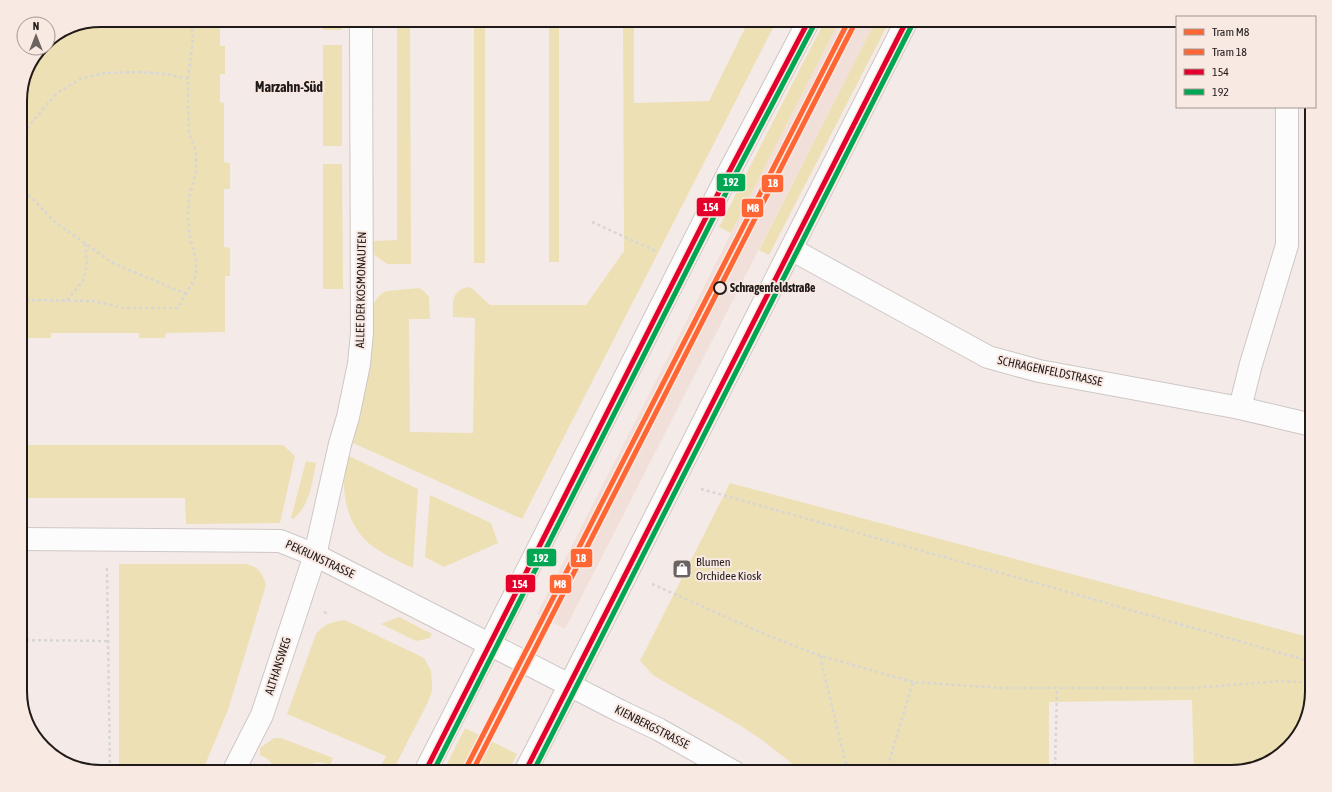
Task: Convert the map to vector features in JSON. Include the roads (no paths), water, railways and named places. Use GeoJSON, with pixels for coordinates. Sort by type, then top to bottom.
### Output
{"type":"FeatureCollection","features":[{"type":"Feature","properties":{"kind":"street","name":"ALLEE DER KOSMONAUTEN"},"geometry":{"type":"LineString","coordinates":[[315,555],[340,444],[348,417],[359,364],[362,333],[361,27]]}},
{"type":"Feature","properties":{"kind":"street"},"geometry":{"type":"LineString","coordinates":[[429,765],[728,174],[805,27]]}},
{"type":"Feature","properties":{"kind":"street"},"geometry":{"type":"LineString","coordinates":[[529,765],[903,27]]}},
{"type":"Feature","properties":{"kind":"street"},"geometry":{"type":"LineString","coordinates":[[1240,408],[1251,364],[1288,245],[1287,108]]}},
{"type":"Feature","properties":{"kind":"street","name":"SCHRAGENFELDSTRASSE"},"geometry":{"type":"LineString","coordinates":[[791,249],[988,357],[1054,374],[1240,408],[1305,423]]}},
{"type":"Feature","properties":{"kind":"street","name":"PEKRUNSTRASSE"},"geometry":{"type":"LineString","coordinates":[[27,539],[280,541],[315,555],[569,685]]}},
{"type":"Feature","properties":{"kind":"street","name":"ALTHANSWEG"},"geometry":{"type":"LineString","coordinates":[[236,765],[262,715],[315,555]]}},
{"type":"Feature","properties":{"kind":"street","name":"KIENBERGSTRASSE"},"geometry":{"type":"LineString","coordinates":[[569,685],[664,732],[722,765]]}},
{"type":"Feature","properties":{"kind":"tram line","name":"M8"},"geometry":{"type":"LineString","coordinates":[[468,765],[845,27]]}},
{"type":"Feature","properties":{"kind":"tram line","name":"18"},"geometry":{"type":"LineString","coordinates":[[476,765],[853,27]]}},
{"type":"Feature","properties":{"kind":"place","name":"Schragenfeldstraße"},"geometry":{"type":"Point","coordinates":[720,288]}},
{"type":"Feature","properties":{"kind":"place","name":"Blumen Orchidee Kiosk"},"geometry":{"type":"Point","coordinates":[682,569]}},
{"type":"Feature","properties":{"kind":"district","name":"Marzahn-Süd"},"geometry":{"type":"Point","coordinates":[289,87]}}]}
